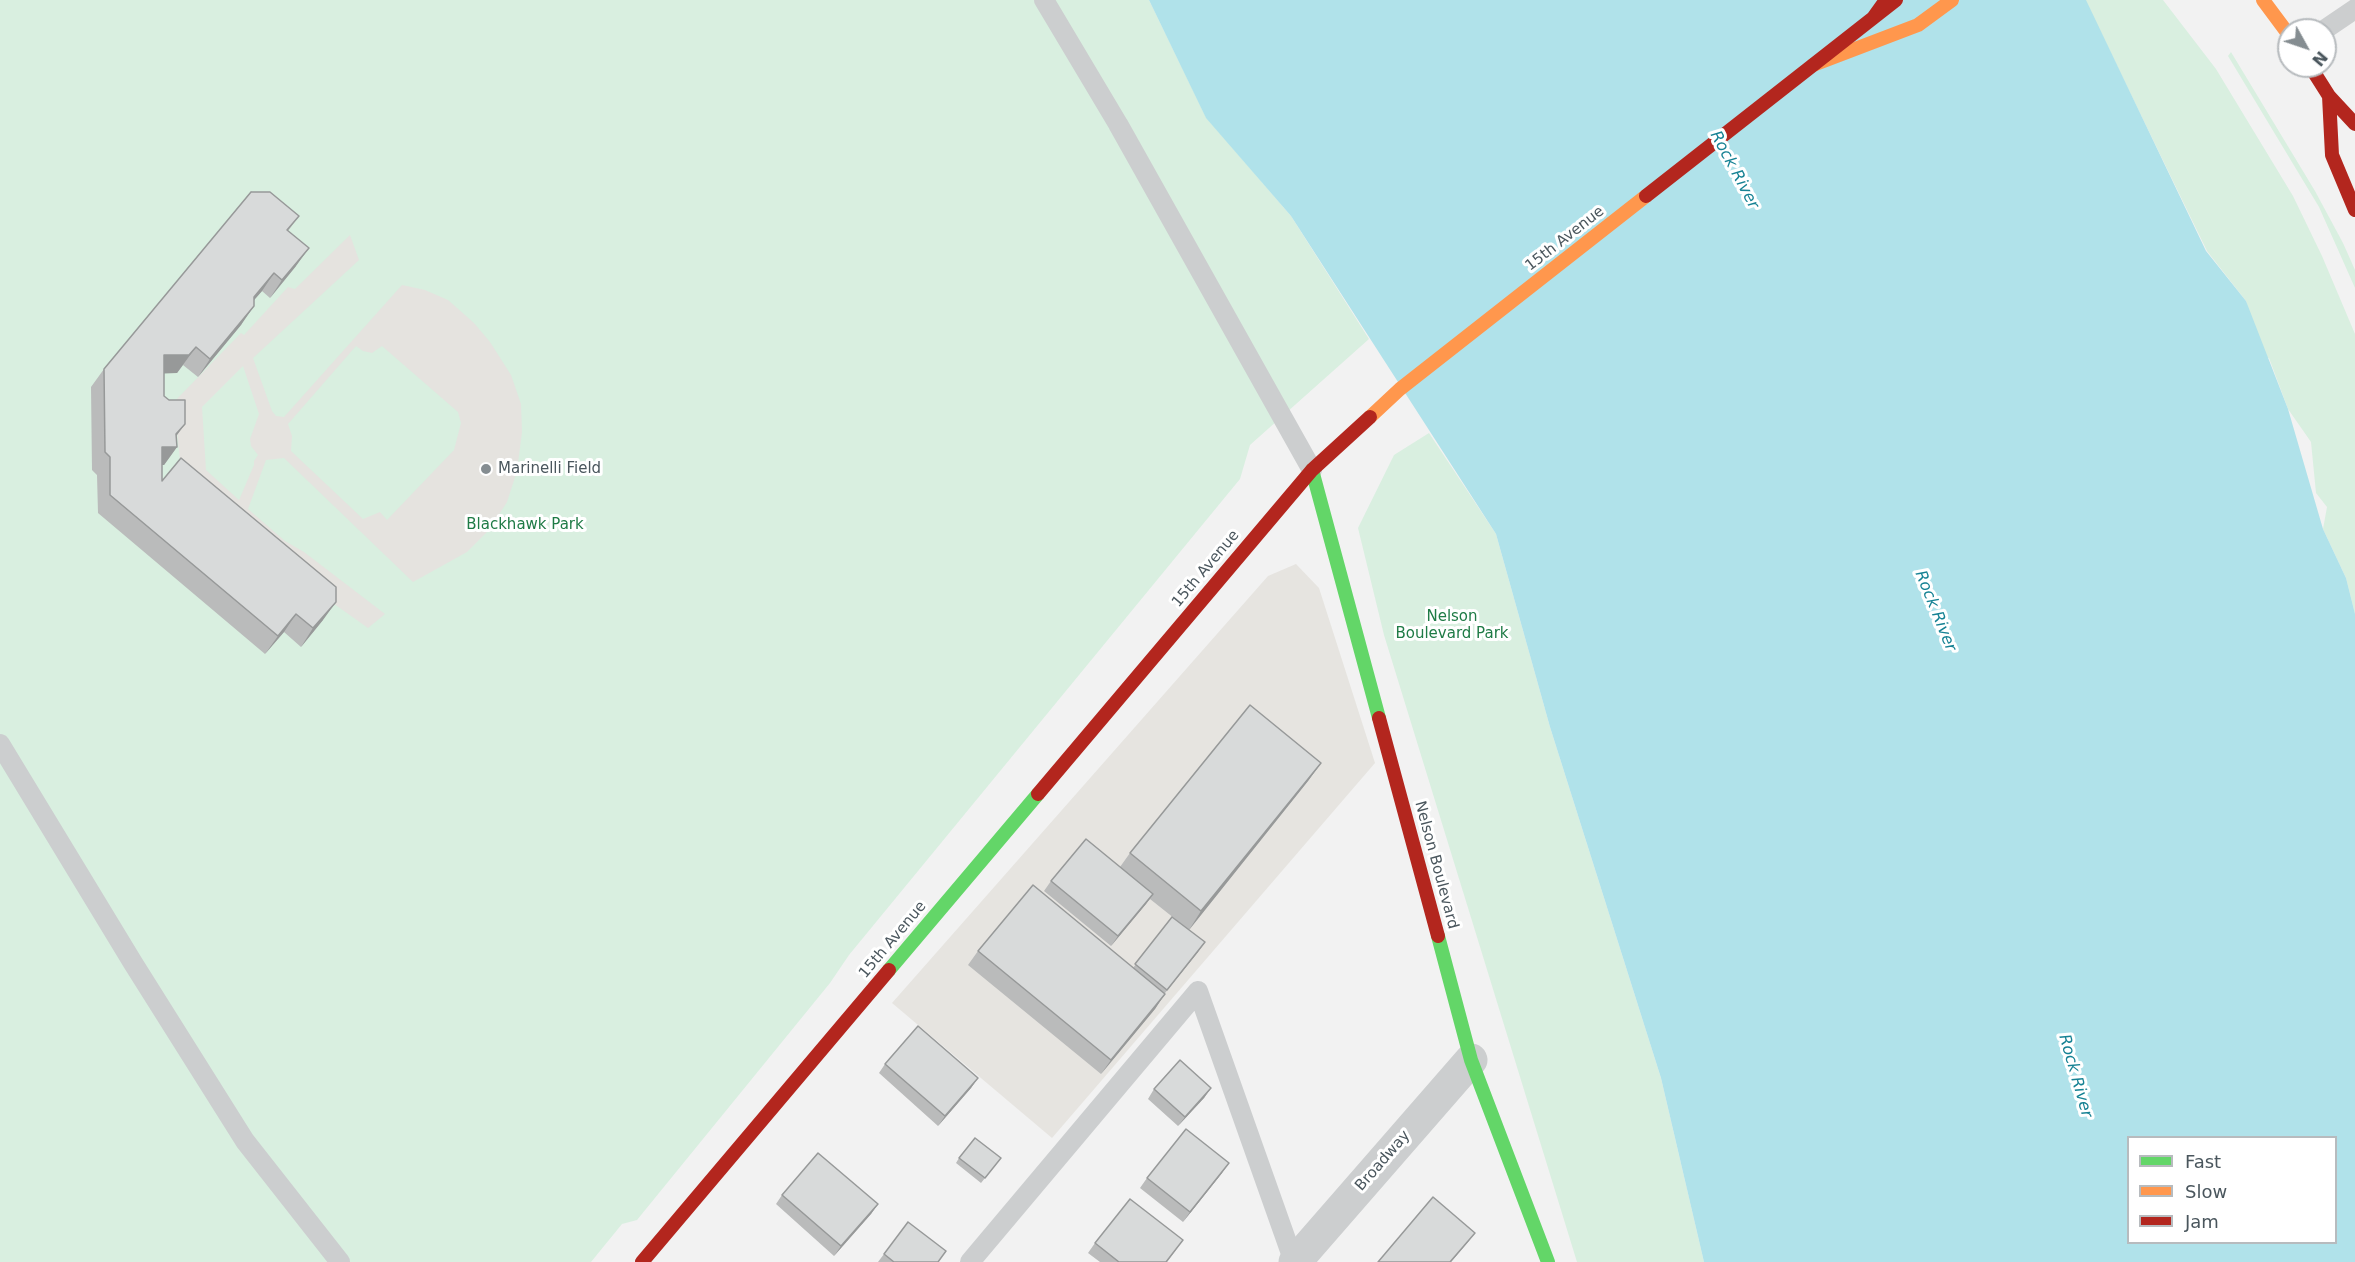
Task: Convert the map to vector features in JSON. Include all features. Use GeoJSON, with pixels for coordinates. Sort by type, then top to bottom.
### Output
{"type":"FeatureCollection","features":[{"type":"Feature","properties":{"kind":"main road"},"geometry":{"type":"LineString","coordinates":[[1873,18],[1886,0]]}},
{"type":"Feature","properties":{"kind":"main road","name":"15th Avenue"},"geometry":{"type":"LineString","coordinates":[[642,1262],[1312,470],[1400,389],[1896,0]]}},
{"type":"Feature","properties":{"kind":"main road"},"geometry":{"type":"LineString","coordinates":[[1813,65],[1918,25],[1952,0]]}},
{"type":"Feature","properties":{"kind":"main road"},"geometry":{"type":"LineString","coordinates":[[2253,0],[2277,20]]}},
{"type":"Feature","properties":{"kind":"main road"},"geometry":{"type":"LineString","coordinates":[[2263,0],[2277,19]]}},
{"type":"Feature","properties":{"kind":"main road"},"geometry":{"type":"LineString","coordinates":[[2318,78],[2330,96],[2355,124]]}},
{"type":"Feature","properties":{"kind":"main road"},"geometry":{"type":"LineString","coordinates":[[2330,96],[2332,155],[2355,210]]}},
{"type":"Feature","properties":{"kind":"main road","name":"Nelson Boulevard"},"geometry":{"type":"LineString","coordinates":[[1312,470],[1471,1060],[1548,1262]]}},
{"type":"Feature","properties":{"kind":"street","name":"Broadway"},"geometry":{"type":"LineString","coordinates":[[1295,1262],[1471,1060]]}},
{"type":"Feature","properties":{"kind":"lane"},"geometry":{"type":"LineString","coordinates":[[1044,0],[1118,124],[1312,470]]}},
{"type":"Feature","properties":{"kind":"lane"},"geometry":{"type":"LineString","coordinates":[[2337,21],[2355,9]]}},
{"type":"Feature","properties":{"kind":"lane"},"geometry":{"type":"LineString","coordinates":[[0,744],[133,963],[245,1141],[340,1262]]}},
{"type":"Feature","properties":{"kind":"lane"},"geometry":{"type":"LineString","coordinates":[[970,1262],[1198,991],[1295,1262]]}},
{"type":"Feature","properties":{"kind":"shaded area"},"geometry":{"type":"Polygon","coordinates":[[[1296,564],[1319,588],[1375,763],[1052,1138],[892,1003],[1268,576],[1296,564]]]}},
{"type":"Feature","properties":{"kind":"green space","name":"Blackhawk Park"},"geometry":{"type":"Polygon","coordinates":[[[0,0],[1149,0],[1206,117],[1291,216],[1369,339],[1250,445],[1240,479],[849,955],[830,983],[637,1220],[622,1224],[591,1262],[0,1262],[0,0]]]}},
{"type":"Feature","properties":{"kind":"green space"},"geometry":{"type":"Polygon","coordinates":[[[2085,0],[2163,0],[2216,69],[2293,196],[2322,256],[2355,334],[2355,614],[2346,578],[2323,529],[2327,507],[2316,493],[2311,442],[2288,409],[2269,358],[2259,357],[2246,301],[2207,251],[2085,0]]]}},
{"type":"Feature","properties":{"kind":"green space"},"geometry":{"type":"Polygon","coordinates":[[[2231,52],[2315,191],[2343,243],[2355,270],[2355,288],[2319,207],[2228,56],[2231,52]]]}},
{"type":"Feature","properties":{"kind":"green space","name":"Nelson Boulevard Park"},"geometry":{"type":"Polygon","coordinates":[[[1429,433],[1496,534],[1550,727],[1661,1078],[1704,1262],[1577,1262],[1384,635],[1358,528],[1394,455],[1429,433]]]}},
{"type":"Feature","properties":{"kind":"sand"},"geometry":{"type":"Polygon","coordinates":[[[350,235],[359,260],[253,358],[272,411],[276,416],[284,417],[402,285],[425,290],[448,300],[474,323],[490,342],[511,375],[521,404],[522,432],[517,471],[507,502],[489,530],[467,552],[413,582],[284,458],[266,460],[248,509],[285,541],[304,552],[385,614],[368,628],[330,601],[182,481],[174,402],[241,333],[244,335],[288,287],[295,289],[350,235]],[[356,346],[288,424],[292,436],[291,451],[363,519],[380,512],[387,520],[454,450],[461,423],[458,412],[382,346],[372,353],[356,346]],[[243,366],[202,407],[206,470],[239,500],[258,455],[251,446],[250,439],[259,414],[243,366]]]}},
{"type":"Feature","properties":{"kind":"water","name":"Rock River"},"geometry":{"type":"Polygon","coordinates":[[[1149,0],[2086,0],[2206,251],[2246,301],[2288,409],[2323,529],[2346,578],[2355,614],[2355,1262],[1704,1262],[1661,1078],[1550,727],[1496,534],[1291,216],[1206,118],[1149,0]]]}},
{"type":"Feature","properties":{"kind":"building"},"geometry":{"type":"Polygon","coordinates":[[[251,192],[270,192],[299,216],[287,230],[309,248],[282,280],[274,273],[254,297],[254,306],[210,359],[196,347],[189,355],[164,355],[164,396],[169,400],[185,400],[185,424],[176,434],[177,447],[162,447],[162,481],[181,458],[336,587],[336,602],[313,628],[296,614],[278,636],[110,495],[110,457],[105,452],[104,369],[251,192]]]}},
{"type":"Feature","properties":{"kind":"building"},"geometry":{"type":"Polygon","coordinates":[[[1250,705],[1321,763],[1201,911],[1130,853],[1250,705]]]}},
{"type":"Feature","properties":{"kind":"building"},"geometry":{"type":"Polygon","coordinates":[[[1086,839],[1153,894],[1118,936],[1051,881],[1086,839]]]}},
{"type":"Feature","properties":{"kind":"building"},"geometry":{"type":"Polygon","coordinates":[[[1033,885],[1165,994],[1111,1060],[978,951],[1033,885]]]}},
{"type":"Feature","properties":{"kind":"building"},"geometry":{"type":"Polygon","coordinates":[[[1172,917],[1205,942],[1167,990],[1135,964],[1172,917]]]}},
{"type":"Feature","properties":{"kind":"building"},"geometry":{"type":"Polygon","coordinates":[[[918,1026],[978,1078],[945,1116],[885,1064],[918,1026]]]}},
{"type":"Feature","properties":{"kind":"building"},"geometry":{"type":"Polygon","coordinates":[[[1180,1060],[1211,1088],[1185,1117],[1154,1089],[1180,1060]]]}},
{"type":"Feature","properties":{"kind":"building"},"geometry":{"type":"Polygon","coordinates":[[[1186,1129],[1229,1163],[1190,1212],[1147,1178],[1186,1129]]]}},
{"type":"Feature","properties":{"kind":"building"},"geometry":{"type":"Polygon","coordinates":[[[975,1138],[1001,1158],[985,1178],[959,1158],[975,1138]]]}},
{"type":"Feature","properties":{"kind":"building"},"geometry":{"type":"Polygon","coordinates":[[[818,1153],[878,1204],[841,1246],[782,1195],[818,1153]]]}},
{"type":"Feature","properties":{"kind":"building"},"geometry":{"type":"Polygon","coordinates":[[[1433,1197],[1475,1233],[1450,1262],[1378,1262],[1433,1197]]]}},
{"type":"Feature","properties":{"kind":"building"},"geometry":{"type":"Polygon","coordinates":[[[1130,1199],[1183,1240],[1166,1262],[1119,1262],[1095,1243],[1130,1199]]]}},
{"type":"Feature","properties":{"kind":"building"},"geometry":{"type":"Polygon","coordinates":[[[908,1222],[946,1251],[938,1262],[894,1262],[884,1254],[908,1222]]]}},
{"type":"Feature","properties":{"kind":"traffic: fast"},"geometry":{"type":"LineString","coordinates":[[1312,470],[1379,718]]}},
{"type":"Feature","properties":{"kind":"traffic: fast"},"geometry":{"type":"LineString","coordinates":[[889,970],[1038,794]]}},
{"type":"Feature","properties":{"kind":"traffic: fast"},"geometry":{"type":"LineString","coordinates":[[1438,936],[1471,1060],[1548,1262]]}},
{"type":"Feature","properties":{"kind":"traffic: slow"},"geometry":{"type":"LineString","coordinates":[[1813,65],[1918,25],[1952,0]]}},
{"type":"Feature","properties":{"kind":"traffic: slow"},"geometry":{"type":"LineString","coordinates":[[2263,0],[2277,19]]}},
{"type":"Feature","properties":{"kind":"traffic: slow"},"geometry":{"type":"LineString","coordinates":[[1370,417],[1400,389],[1646,196]]}},
{"type":"Feature","properties":{"kind":"traffic: jam"},"geometry":{"type":"LineString","coordinates":[[1873,18],[1886,0]]}},
{"type":"Feature","properties":{"kind":"traffic: jam"},"geometry":{"type":"LineString","coordinates":[[1646,196],[1896,0]]}},
{"type":"Feature","properties":{"kind":"traffic: jam"},"geometry":{"type":"LineString","coordinates":[[2318,78],[2329,96],[2355,124]]}},
{"type":"Feature","properties":{"kind":"traffic: jam"},"geometry":{"type":"LineString","coordinates":[[2329,96],[2332,155],[2355,210]]}},
{"type":"Feature","properties":{"kind":"traffic: jam"},"geometry":{"type":"LineString","coordinates":[[1038,794],[1312,470],[1370,417]]}},
{"type":"Feature","properties":{"kind":"traffic: jam"},"geometry":{"type":"LineString","coordinates":[[1379,718],[1438,936]]}},
{"type":"Feature","properties":{"kind":"traffic: jam"},"geometry":{"type":"LineString","coordinates":[[642,1262],[889,970]]}},
{"type":"Feature","properties":{"kind":"place","name":"Marinelli Field"},"geometry":{"type":"Point","coordinates":[486,469]}}]}
